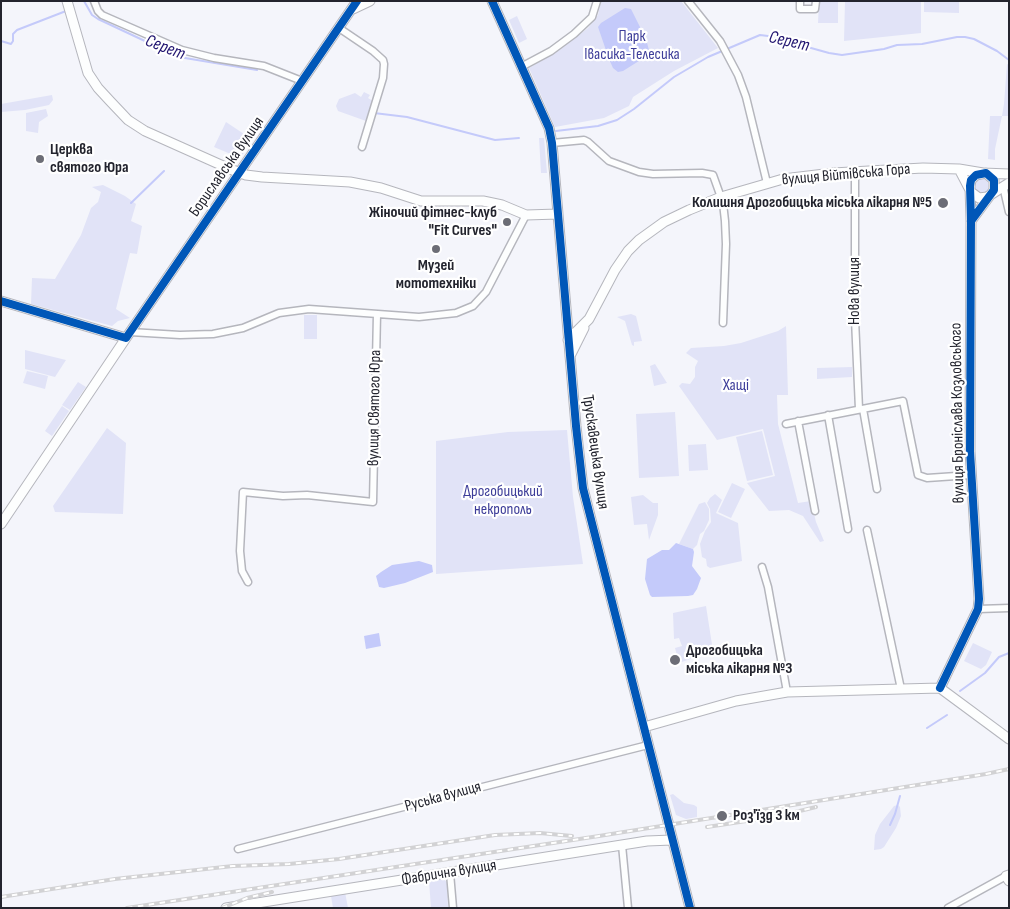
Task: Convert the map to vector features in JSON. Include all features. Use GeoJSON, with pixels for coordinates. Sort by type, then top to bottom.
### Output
{"type":"FeatureCollection","features":[{"type":"Feature","properties":{"kind":"street"},"geometry":{"type":"LineString","coordinates":[[67,1],[88,73],[101,92],[128,120],[145,131],[238,173],[262,177],[350,182],[381,188],[421,201],[483,201],[526,215],[558,214]]}},
{"type":"Feature","properties":{"kind":"street"},"geometry":{"type":"LineString","coordinates":[[94,1],[102,15],[182,50],[214,58],[264,66],[302,81]]}},
{"type":"Feature","properties":{"kind":"street","name":"Бориславська вулиця"},"geometry":{"type":"LineString","coordinates":[[1,524],[5,512],[357,1]]}},
{"type":"Feature","properties":{"kind":"street"},"geometry":{"type":"LineString","coordinates":[[350,10],[370,1]]}},
{"type":"Feature","properties":{"kind":"street","name":"Трускавецька вулиця"},"geometry":{"type":"LineString","coordinates":[[492,1],[551,135],[568,340],[583,488],[690,908]]}},
{"type":"Feature","properties":{"kind":"street"},"geometry":{"type":"LineString","coordinates":[[521,67],[551,51],[574,34],[592,17],[597,1]]}},
{"type":"Feature","properties":{"kind":"street"},"geometry":{"type":"LineString","coordinates":[[688,1],[728,54],[745,95],[767,183]]}},
{"type":"Feature","properties":{"kind":"street"},"geometry":{"type":"LineString","coordinates":[[800,1],[800,9],[816,9],[816,1]]}},
{"type":"Feature","properties":{"kind":"street"},"geometry":{"type":"LineString","coordinates":[[339,28],[378,55],[384,64],[383,78],[362,147]]}},
{"type":"Feature","properties":{"kind":"street"},"geometry":{"type":"LineString","coordinates":[[551,135],[584,140],[609,161],[639,172],[663,175],[713,175],[721,197],[726,244],[723,322]]}},
{"type":"Feature","properties":{"kind":"street","name":"вулиця Війтівська Гора"},"geometry":{"type":"LineString","coordinates":[[568,340],[585,324],[615,270],[638,240],[652,229],[672,218],[721,197],[767,183],[802,176],[923,168],[959,169],[983,173],[1009,174]]}},
{"type":"Feature","properties":{"kind":"street"},"geometry":{"type":"LineString","coordinates":[[959,169],[973,194],[980,198],[990,195],[1006,185],[1009,212]]}},
{"type":"Feature","properties":{"kind":"street","name":"Нова вулиця"},"geometry":{"type":"LineString","coordinates":[[855,172],[855,319],[857,363],[861,409],[877,489]]}},
{"type":"Feature","properties":{"kind":"street"},"geometry":{"type":"LineString","coordinates":[[970,189],[973,177],[983,173],[989,175],[994,180],[994,190],[971,221]]}},
{"type":"Feature","properties":{"kind":"street","name":"вулиця Броніслава Козловського"},"geometry":{"type":"LineString","coordinates":[[940,688],[978,609],[969,446],[970,189]]}},
{"type":"Feature","properties":{"kind":"street"},"geometry":{"type":"LineString","coordinates":[[1,301],[128,335],[213,334],[243,328],[279,313],[302,310],[404,316],[435,316],[456,313],[473,306],[486,292],[526,215]]}},
{"type":"Feature","properties":{"kind":"street","name":"вулиця Святого Юра"},"geometry":{"type":"LineString","coordinates":[[248,582],[242,571],[240,551],[243,492],[283,496],[307,495],[373,502],[377,314]]}},
{"type":"Feature","properties":{"kind":"street"},"geometry":{"type":"LineString","coordinates":[[567,328],[585,324]]}},
{"type":"Feature","properties":{"kind":"street"},"geometry":{"type":"LineString","coordinates":[[570,357],[585,324]]}},
{"type":"Feature","properties":{"kind":"street"},"geometry":{"type":"LineString","coordinates":[[786,424],[903,401],[916,471],[920,477],[971,475]]}},
{"type":"Feature","properties":{"kind":"street"},"geometry":{"type":"LineString","coordinates":[[828,416],[848,529]]}},
{"type":"Feature","properties":{"kind":"street"},"geometry":{"type":"LineString","coordinates":[[798,421],[815,512]]}},
{"type":"Feature","properties":{"kind":"street"},"geometry":{"type":"LineString","coordinates":[[867,530],[901,689]]}},
{"type":"Feature","properties":{"kind":"street"},"geometry":{"type":"LineString","coordinates":[[762,567],[768,587],[787,692]]}},
{"type":"Feature","properties":{"kind":"street"},"geometry":{"type":"LineString","coordinates":[[978,609],[1009,608]]}},
{"type":"Feature","properties":{"kind":"street"},"geometry":{"type":"LineString","coordinates":[[644,727],[736,702],[787,692],[940,688],[1009,738]]}},
{"type":"Feature","properties":{"kind":"street","name":"Руська вулиця"},"geometry":{"type":"LineString","coordinates":[[238,849],[648,745]]}},
{"type":"Feature","properties":{"kind":"street","name":"Фабрична вулиця"},"geometry":{"type":"LineString","coordinates":[[226,908],[647,841],[672,840]]}},
{"type":"Feature","properties":{"kind":"street"},"geometry":{"type":"LineString","coordinates":[[622,845],[628,908]]}},
{"type":"Feature","properties":{"kind":"street"},"geometry":{"type":"LineString","coordinates":[[450,873],[453,908]]}},
{"type":"Feature","properties":{"kind":"street"},"geometry":{"type":"LineString","coordinates":[[948,908],[1008,877]]}},
{"type":"Feature","properties":{"kind":"green space","name":"Парк Івасика-Телесика"},"geometry":{"type":"Polygon","coordinates":[[[601,1],[681,1],[718,48],[674,71],[633,97],[629,106],[604,118],[555,127],[529,68],[561,49],[588,28],[598,15],[601,1]]]}},
{"type":"Feature","properties":{"kind":"green space"},"geometry":{"type":"Polygon","coordinates":[[[819,1],[838,1],[838,23],[818,23],[819,1]]]}},
{"type":"Feature","properties":{"kind":"green space"},"geometry":{"type":"Polygon","coordinates":[[[845,1],[921,1],[921,33],[844,41],[845,1]]]}},
{"type":"Feature","properties":{"kind":"green space"},"geometry":{"type":"Polygon","coordinates":[[[924,1],[959,1],[959,13],[924,12],[924,1]]]}},
{"type":"Feature","properties":{"kind":"green space"},"geometry":{"type":"Polygon","coordinates":[[[517,16],[527,39],[519,43],[509,20],[517,16]]]}},
{"type":"Feature","properties":{"kind":"green space"},"geometry":{"type":"Polygon","coordinates":[[[1007,64],[1009,65],[1009,116],[1002,116],[1007,64]]]}},
{"type":"Feature","properties":{"kind":"green space"},"geometry":{"type":"Polygon","coordinates":[[[364,92],[370,95],[368,98],[373,101],[366,121],[338,111],[336,106],[339,99],[355,93],[361,97],[364,92]]]}},
{"type":"Feature","properties":{"kind":"green space"},"geometry":{"type":"Polygon","coordinates":[[[52,95],[53,100],[49,105],[1,112],[1,104],[52,95]]]}},
{"type":"Feature","properties":{"kind":"green space"},"geometry":{"type":"Polygon","coordinates":[[[46,109],[48,116],[39,122],[38,133],[26,131],[26,113],[46,109]]]}},
{"type":"Feature","properties":{"kind":"green space"},"geometry":{"type":"Polygon","coordinates":[[[990,116],[1002,116],[995,149],[995,160],[988,159],[990,116]]]}},
{"type":"Feature","properties":{"kind":"green space"},"geometry":{"type":"Polygon","coordinates":[[[226,122],[253,140],[240,158],[214,147],[226,122]]]}},
{"type":"Feature","properties":{"kind":"green space"},"geometry":{"type":"Polygon","coordinates":[[[539,138],[544,138],[547,173],[541,173],[539,138]]]}},
{"type":"Feature","properties":{"kind":"green space"},"geometry":{"type":"Polygon","coordinates":[[[979,179],[985,179],[989,186],[985,193],[979,193],[975,189],[975,183],[979,179]]]}},
{"type":"Feature","properties":{"kind":"green space"},"geometry":{"type":"Polygon","coordinates":[[[103,185],[136,204],[131,221],[142,226],[137,254],[130,253],[116,309],[130,318],[118,321],[112,326],[31,304],[32,278],[55,279],[81,235],[91,208],[98,202],[101,192],[92,187],[103,185]]]}},
{"type":"Feature","properties":{"kind":"green space"},"geometry":{"type":"Polygon","coordinates":[[[631,314],[636,316],[642,341],[634,342],[634,346],[632,345],[625,321],[617,317],[631,314]]]}},
{"type":"Feature","properties":{"kind":"green space"},"geometry":{"type":"Polygon","coordinates":[[[304,315],[317,315],[317,339],[304,339],[304,315]]]}},
{"type":"Feature","properties":{"kind":"green space","name":"Хащі"},"geometry":{"type":"Polygon","coordinates":[[[786,326],[788,395],[777,395],[778,424],[798,503],[811,501],[816,522],[824,541],[820,542],[803,516],[789,510],[769,511],[747,483],[775,476],[763,429],[717,440],[679,386],[682,383],[690,384],[695,377],[695,367],[698,361],[686,353],[691,348],[741,343],[778,331],[786,326]]]}},
{"type":"Feature","properties":{"kind":"green space"},"geometry":{"type":"Polygon","coordinates":[[[25,350],[66,360],[55,377],[25,369],[25,350]]]}},
{"type":"Feature","properties":{"kind":"green space"},"geometry":{"type":"Polygon","coordinates":[[[655,364],[667,383],[654,386],[650,366],[655,364]]]}},
{"type":"Feature","properties":{"kind":"green space"},"geometry":{"type":"Polygon","coordinates":[[[852,367],[852,377],[817,379],[817,368],[852,367]]]}},
{"type":"Feature","properties":{"kind":"green space"},"geometry":{"type":"Polygon","coordinates":[[[27,371],[48,376],[45,389],[23,383],[27,371]]]}},
{"type":"Feature","properties":{"kind":"green space"},"geometry":{"type":"Polygon","coordinates":[[[78,382],[86,387],[70,410],[62,405],[78,382]]]}},
{"type":"Feature","properties":{"kind":"green space"},"geometry":{"type":"Polygon","coordinates":[[[62,406],[69,411],[52,436],[45,431],[62,406]]]}},
{"type":"Feature","properties":{"kind":"green space"},"geometry":{"type":"Polygon","coordinates":[[[675,412],[679,476],[639,478],[636,414],[675,412]]]}},
{"type":"Feature","properties":{"kind":"green space"},"geometry":{"type":"Polygon","coordinates":[[[107,428],[126,443],[123,514],[55,512],[53,506],[107,428]]]}},
{"type":"Feature","properties":{"kind":"green space","name":"Дрогобицький некрополь"},"geometry":{"type":"Polygon","coordinates":[[[567,430],[573,497],[583,564],[436,574],[436,441],[508,432],[567,430]]]}},
{"type":"Feature","properties":{"kind":"green space"},"geometry":{"type":"Polygon","coordinates":[[[762,431],[773,475],[747,481],[736,437],[762,431]]]}},
{"type":"Feature","properties":{"kind":"green space"},"geometry":{"type":"Polygon","coordinates":[[[706,444],[708,470],[689,471],[688,445],[706,444]]]}},
{"type":"Feature","properties":{"kind":"green space"},"geometry":{"type":"Polygon","coordinates":[[[732,483],[745,489],[731,518],[718,512],[732,483]]]}},
{"type":"Feature","properties":{"kind":"green space"},"geometry":{"type":"Polygon","coordinates":[[[715,494],[722,500],[716,513],[738,523],[742,561],[710,568],[707,566],[706,559],[702,557],[700,544],[711,522],[710,509],[707,503],[715,494]]]}},
{"type":"Feature","properties":{"kind":"green space"},"geometry":{"type":"Polygon","coordinates":[[[643,495],[653,503],[658,503],[658,515],[649,540],[647,524],[634,525],[631,497],[643,495]]]}},
{"type":"Feature","properties":{"kind":"green space"},"geometry":{"type":"Polygon","coordinates":[[[705,502],[709,509],[709,520],[704,531],[700,534],[697,545],[693,549],[679,544],[699,504],[705,502]]]}},
{"type":"Feature","properties":{"kind":"green space"},"geometry":{"type":"Polygon","coordinates":[[[706,606],[713,651],[679,663],[675,648],[682,646],[679,638],[674,639],[673,613],[706,606]]]}},
{"type":"Feature","properties":{"kind":"green space"},"geometry":{"type":"Polygon","coordinates":[[[973,643],[992,652],[986,665],[981,669],[964,661],[973,643]]]}},
{"type":"Feature","properties":{"kind":"green space"},"geometry":{"type":"Polygon","coordinates":[[[673,794],[684,803],[697,807],[697,817],[686,819],[676,815],[670,795],[673,794]]]}},
{"type":"Feature","properties":{"kind":"green space"},"geometry":{"type":"Polygon","coordinates":[[[898,805],[901,816],[896,828],[884,847],[874,850],[875,835],[880,824],[894,806],[898,805]]]}},
{"type":"Feature","properties":{"kind":"green space"},"geometry":{"type":"Polygon","coordinates":[[[443,879],[447,882],[448,908],[431,908],[429,881],[443,879]]]}},
{"type":"Feature","properties":{"kind":"green space"},"geometry":{"type":"Polygon","coordinates":[[[345,892],[348,908],[333,908],[331,896],[345,892]]]}},
{"type":"Feature","properties":{"kind":"water"},"geometry":{"type":"Polygon","coordinates":[[[625,8],[631,9],[646,39],[650,54],[623,71],[618,72],[613,68],[609,59],[598,27],[601,23],[625,8]]]}},
{"type":"Feature","properties":{"kind":"water"},"geometry":{"type":"Polygon","coordinates":[[[676,543],[693,549],[692,566],[701,578],[697,589],[693,595],[688,596],[652,597],[645,579],[647,559],[662,550],[669,550],[676,543]]]}},
{"type":"Feature","properties":{"kind":"water"},"geometry":{"type":"Polygon","coordinates":[[[419,561],[432,565],[433,572],[405,583],[384,588],[379,587],[376,576],[381,572],[392,565],[419,561]]]}},
{"type":"Feature","properties":{"kind":"water"},"geometry":{"type":"Polygon","coordinates":[[[379,633],[381,646],[366,649],[364,636],[379,633]]]}},
{"type":"Feature","properties":{"kind":"waterway","name":"Серет"},"geometry":{"type":"LineString","coordinates":[[84,1],[92,15],[98,19],[179,57],[257,70]]}},
{"type":"Feature","properties":{"kind":"waterway"},"geometry":{"type":"LineString","coordinates":[[1,41],[11,44],[13,34],[17,30],[66,11]]}},
{"type":"Feature","properties":{"kind":"waterway","name":"Серет"},"geometry":{"type":"LineString","coordinates":[[556,131],[598,126],[617,120],[674,77],[708,57],[760,35],[842,55],[884,49],[897,45],[922,44],[965,37],[974,39],[997,51],[1009,60]]}},
{"type":"Feature","properties":{"kind":"waterway","name":"Серет"},"geometry":{"type":"LineString","coordinates":[[374,113],[407,117],[495,140],[519,138]]}},
{"type":"Feature","properties":{"kind":"waterway"},"geometry":{"type":"LineString","coordinates":[[131,203],[164,171]]}},
{"type":"Feature","properties":{"kind":"waterway"},"geometry":{"type":"LineString","coordinates":[[960,691],[985,673],[999,657],[1009,653]]}},
{"type":"Feature","properties":{"kind":"waterway"},"geometry":{"type":"LineString","coordinates":[[927,728],[947,715]]}},
{"type":"Feature","properties":{"kind":"waterway"},"geometry":{"type":"LineString","coordinates":[[890,825],[900,796]]}},
{"type":"Feature","properties":{"kind":"railway"},"geometry":{"type":"LineString","coordinates":[[127,908],[599,836],[1009,769]]}},
{"type":"Feature","properties":{"kind":"railway"},"geometry":{"type":"LineString","coordinates":[[707,827],[779,816],[816,807]]}},
{"type":"Feature","properties":{"kind":"railway"},"geometry":{"type":"LineString","coordinates":[[1,897],[115,879],[233,866],[289,864],[339,859],[495,835],[540,833],[572,836]]}},
{"type":"Feature","properties":{"kind":"railway"},"geometry":{"type":"LineString","coordinates":[[222,908],[247,898],[272,892]]}},
{"type":"Feature","properties":{"kind":"cycle path"},"geometry":{"type":"LineString","coordinates":[[1,301],[126,338],[357,1]]}},
{"type":"Feature","properties":{"kind":"cycle path"},"geometry":{"type":"LineString","coordinates":[[492,1],[549,128],[552,143],[583,488],[690,908]]}},
{"type":"Feature","properties":{"kind":"cycle path"},"geometry":{"type":"LineString","coordinates":[[940,688],[978,609],[979,599],[970,451],[970,186],[971,180],[976,175],[986,173],[994,180],[994,190],[971,221]]}},
{"type":"Feature","properties":{"kind":"place","name":"Церква святого Юра"},"geometry":{"type":"Point","coordinates":[40,159]}},
{"type":"Feature","properties":{"kind":"place","name":"Колишня Дрогобицька міська лікарня №5"},"geometry":{"type":"Point","coordinates":[943,203]}},
{"type":"Feature","properties":{"kind":"place","name":"Жіночий фітнес-клуб \"Fit Curves\""},"geometry":{"type":"Point","coordinates":[507,222]}},
{"type":"Feature","properties":{"kind":"place","name":"Музей мототехніки"},"geometry":{"type":"Point","coordinates":[436,249]}},
{"type":"Feature","properties":{"kind":"place","name":"Дрогобицька міська лікарня №3"},"geometry":{"type":"Point","coordinates":[675,660]}},
{"type":"Feature","properties":{"kind":"place","name":"Роз'їзд 3 км"},"geometry":{"type":"Point","coordinates":[722,816]}}]}
